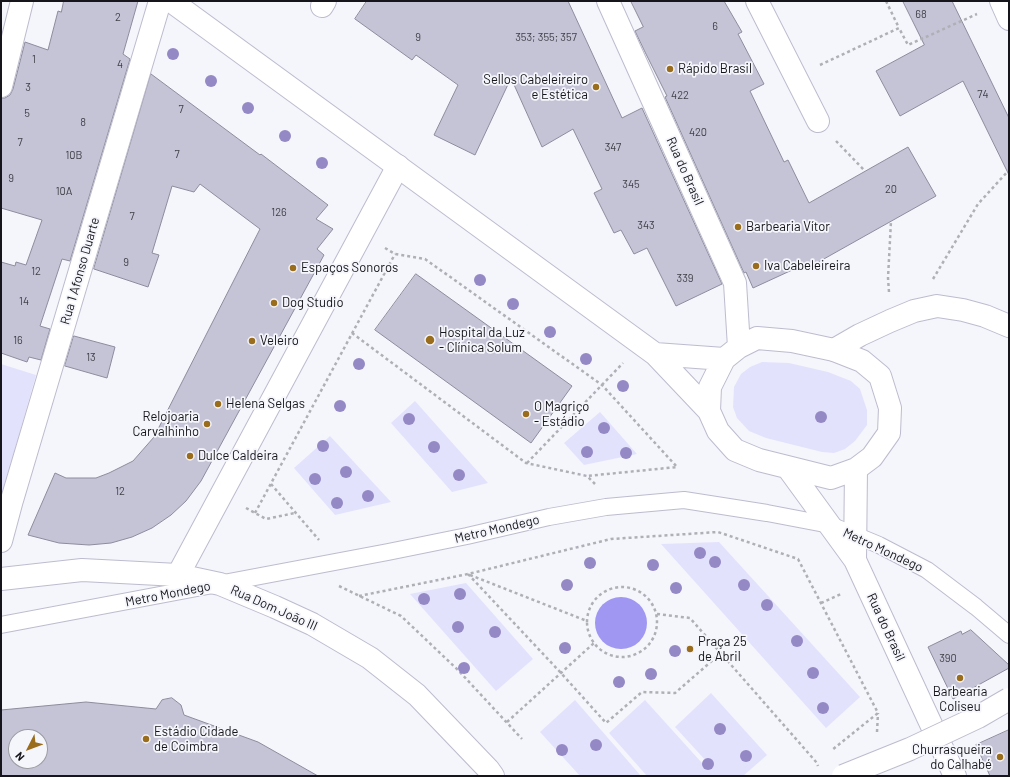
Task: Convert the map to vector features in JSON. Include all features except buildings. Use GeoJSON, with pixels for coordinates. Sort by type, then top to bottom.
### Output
{"type":"FeatureCollection","features":[{"type":"Feature","properties":{"kind":"street"},"geometry":{"type":"LineString","coordinates":[[1,86],[22,1]]}},
{"type":"Feature","properties":{"kind":"street","name":"Rua 1 Afonso Duarte"},"geometry":{"type":"LineString","coordinates":[[1,541],[160,1]]}},
{"type":"Feature","properties":{"kind":"street"},"geometry":{"type":"LineString","coordinates":[[171,1],[655,354],[709,411]]}},
{"type":"Feature","properties":{"kind":"street","name":"Rua do Brasil"},"geometry":{"type":"LineString","coordinates":[[608,1],[735,283],[731,353],[710,387],[709,411],[718,431],[735,450],[759,460],[831,478],[856,469],[872,457],[889,433],[890,408],[880,376],[862,361],[834,350],[792,341],[758,338],[731,353]]}},
{"type":"Feature","properties":{"kind":"street"},"geometry":{"type":"LineString","coordinates":[[757,1],[818,121]]}},
{"type":"Feature","properties":{"kind":"street"},"geometry":{"type":"LineString","coordinates":[[1001,1],[1009,19]]}},
{"type":"Feature","properties":{"kind":"street"},"geometry":{"type":"LineString","coordinates":[[178,575],[398,166]]}},
{"type":"Feature","properties":{"kind":"street"},"geometry":{"type":"LineString","coordinates":[[834,350],[890,320],[914,310],[937,306],[963,310],[985,316],[1009,326]]}},
{"type":"Feature","properties":{"kind":"street"},"geometry":{"type":"LineString","coordinates":[[655,354],[731,353]]}},
{"type":"Feature","properties":{"kind":"street"},"geometry":{"type":"LineString","coordinates":[[788,468],[855,560]]}},
{"type":"Feature","properties":{"kind":"street","name":"Rua do Brasil"},"geometry":{"type":"LineString","coordinates":[[856,469],[855,560],[955,776]]}},
{"type":"Feature","properties":{"kind":"street","name":"Rua Dom João III"},"geometry":{"type":"LineString","coordinates":[[1,579],[82,570],[178,575],[220,584],[275,606],[312,624],[370,658],[416,695],[493,776]]}},
{"type":"Feature","properties":{"kind":"street"},"geometry":{"type":"LineString","coordinates":[[843,776],[910,749],[978,717],[1009,700]]}},
{"type":"Feature","properties":{"kind":"lane","name":"Metro Mondego"},"geometry":{"type":"LineString","coordinates":[[1,625],[467,536],[549,517],[606,507],[684,500],[830,525],[879,544],[927,570],[976,607],[1009,635]]}},
{"type":"Feature","properties":{"kind":"path"},"geometry":{"type":"LineString","coordinates":[[886,1],[908,45],[976,14]]}},
{"type":"Feature","properties":{"kind":"path"},"geometry":{"type":"LineString","coordinates":[[796,76],[899,28]]}},
{"type":"Feature","properties":{"kind":"path"},"geometry":{"type":"LineString","coordinates":[[818,121],[865,171]]}},
{"type":"Feature","properties":{"kind":"path"},"geometry":{"type":"LineString","coordinates":[[914,310],[978,204],[1009,170]]}},
{"type":"Feature","properties":{"kind":"path"},"geometry":{"type":"LineString","coordinates":[[890,320],[888,278],[891,221]]}},
{"type":"Feature","properties":{"kind":"path"},"geometry":{"type":"LineString","coordinates":[[352,333],[526,463],[587,476],[677,467],[602,385],[425,259],[395,254],[384,248]]}},
{"type":"Feature","properties":{"kind":"path"},"geometry":{"type":"LineString","coordinates":[[255,513],[395,254]]}},
{"type":"Feature","properties":{"kind":"path"},"geometry":{"type":"LineString","coordinates":[[526,463],[624,362]]}},
{"type":"Feature","properties":{"kind":"path"},"geometry":{"type":"LineString","coordinates":[[587,476],[596,484]]}},
{"type":"Feature","properties":{"kind":"path"},"geometry":{"type":"LineString","coordinates":[[271,484],[323,545]]}},
{"type":"Feature","properties":{"kind":"path"},"geometry":{"type":"LineString","coordinates":[[244,507],[266,518],[296,513]]}},
{"type":"Feature","properties":{"kind":"path"},"geometry":{"type":"LineString","coordinates":[[359,596],[468,574],[611,539],[718,532],[798,559],[878,713],[829,753]]}},
{"type":"Feature","properties":{"kind":"path"},"geometry":{"type":"LineString","coordinates":[[468,574],[587,621]]}},
{"type":"Feature","properties":{"kind":"path"},"geometry":{"type":"LineString","coordinates":[[468,574],[606,723],[642,692],[675,693],[721,653]]}},
{"type":"Feature","properties":{"kind":"path"},"geometry":{"type":"LineString","coordinates":[[338,586],[401,616],[458,670],[522,739]]}},
{"type":"Feature","properties":{"kind":"path"},"geometry":{"type":"LineString","coordinates":[[615,587],[629,587],[641,592],[652,601],[657,614],[658,628],[653,642],[643,652],[633,656],[622,658],[611,656],[602,651],[594,643],[589,633],[587,621],[589,610],[598,595],[615,587]]}},
{"type":"Feature","properties":{"kind":"path"},"geometry":{"type":"LineString","coordinates":[[821,603],[842,593]]}},
{"type":"Feature","properties":{"kind":"path"},"geometry":{"type":"LineString","coordinates":[[657,614],[690,618],[816,763]]}},
{"type":"Feature","properties":{"kind":"path"},"geometry":{"type":"LineString","coordinates":[[507,722],[594,643]]}},
{"type":"Feature","properties":{"kind":"shaded area"},"geometry":{"type":"Polygon","coordinates":[[[762,362],[789,363],[828,372],[851,381],[860,389],[867,410],[867,425],[855,441],[845,449],[834,453],[822,452],[766,438],[749,431],[737,418],[733,407],[734,387],[741,374],[750,367],[762,362]]]}},
{"type":"Feature","properties":{"kind":"shaded area"},"geometry":{"type":"Polygon","coordinates":[[[1,364],[36,375],[1,499],[1,364]]]}},
{"type":"Feature","properties":{"kind":"shaded area"},"geometry":{"type":"Polygon","coordinates":[[[415,401],[488,483],[452,492],[391,423],[415,401]]]}},
{"type":"Feature","properties":{"kind":"shaded area"},"geometry":{"type":"Polygon","coordinates":[[[600,412],[637,454],[584,465],[564,443],[600,412]]]}},
{"type":"Feature","properties":{"kind":"shaded area"},"geometry":{"type":"Polygon","coordinates":[[[330,436],[391,502],[335,515],[294,468],[330,436]]]}},
{"type":"Feature","properties":{"kind":"shaded area"},"geometry":{"type":"Polygon","coordinates":[[[719,542],[860,697],[826,728],[661,544],[719,542]]]}},
{"type":"Feature","properties":{"kind":"shaded area"},"geometry":{"type":"Polygon","coordinates":[[[466,583],[533,659],[496,691],[410,594],[466,583]]]}},
{"type":"Feature","properties":{"kind":"shaded area"},"geometry":{"type":"Polygon","coordinates":[[[616,597],[626,597],[640,604],[647,618],[647,628],[640,642],[626,649],[616,649],[606,645],[599,638],[595,628],[595,618],[599,608],[606,601],[616,597]]]}},
{"type":"Feature","properties":{"kind":"shaded area"},"geometry":{"type":"Polygon","coordinates":[[[711,693],[767,755],[743,776],[647,776],[609,733],[645,700],[702,763],[707,762],[675,727],[711,693]]]}},
{"type":"Feature","properties":{"kind":"shaded area"},"geometry":{"type":"Polygon","coordinates":[[[575,700],[641,776],[580,776],[540,732],[575,700]]]}},
{"type":"Feature","properties":{"kind":"place","name":"Rápido Brasil"},"geometry":{"type":"Point","coordinates":[670,69]}},
{"type":"Feature","properties":{"kind":"place","name":"Sellos Cabeleireiro e Estética"},"geometry":{"type":"Point","coordinates":[596,87]}},
{"type":"Feature","properties":{"kind":"place","name":"Barbearia Vítor"},"geometry":{"type":"Point","coordinates":[738,227]}},
{"type":"Feature","properties":{"kind":"place","name":"Iva Cabeleireira"},"geometry":{"type":"Point","coordinates":[756,266]}},
{"type":"Feature","properties":{"kind":"place","name":"Espaços Sonoros"},"geometry":{"type":"Point","coordinates":[293,268]}},
{"type":"Feature","properties":{"kind":"place","name":"Dog Studio"},"geometry":{"type":"Point","coordinates":[274,303]}},
{"type":"Feature","properties":{"kind":"place","name":"Hospital da Luz - Clínica Solum"},"geometry":{"type":"Point","coordinates":[430,340]}},
{"type":"Feature","properties":{"kind":"place","name":"Veleiro"},"geometry":{"type":"Point","coordinates":[252,341]}},
{"type":"Feature","properties":{"kind":"place","name":"Helena Selgas"},"geometry":{"type":"Point","coordinates":[218,404]}},
{"type":"Feature","properties":{"kind":"place","name":"O Magriço - Estádio"},"geometry":{"type":"Point","coordinates":[526,414]}},
{"type":"Feature","properties":{"kind":"place","name":"Relojoaria Carvalhinho"},"geometry":{"type":"Point","coordinates":[207,424]}},
{"type":"Feature","properties":{"kind":"place","name":"Dulce Caldeira"},"geometry":{"type":"Point","coordinates":[190,456]}},
{"type":"Feature","properties":{"kind":"place","name":"Praça 25 de Abril"},"geometry":{"type":"Point","coordinates":[690,649]}},
{"type":"Feature","properties":{"kind":"place","name":"Barbearia Coliseu"},"geometry":{"type":"Point","coordinates":[960,678]}},
{"type":"Feature","properties":{"kind":"place","name":"Estádio Cidade de Coimbra"},"geometry":{"type":"Point","coordinates":[146,739]}},
{"type":"Feature","properties":{"kind":"place","name":"Churrasqueira do Calhabé"},"geometry":{"type":"Point","coordinates":[1000,757]}}]}
